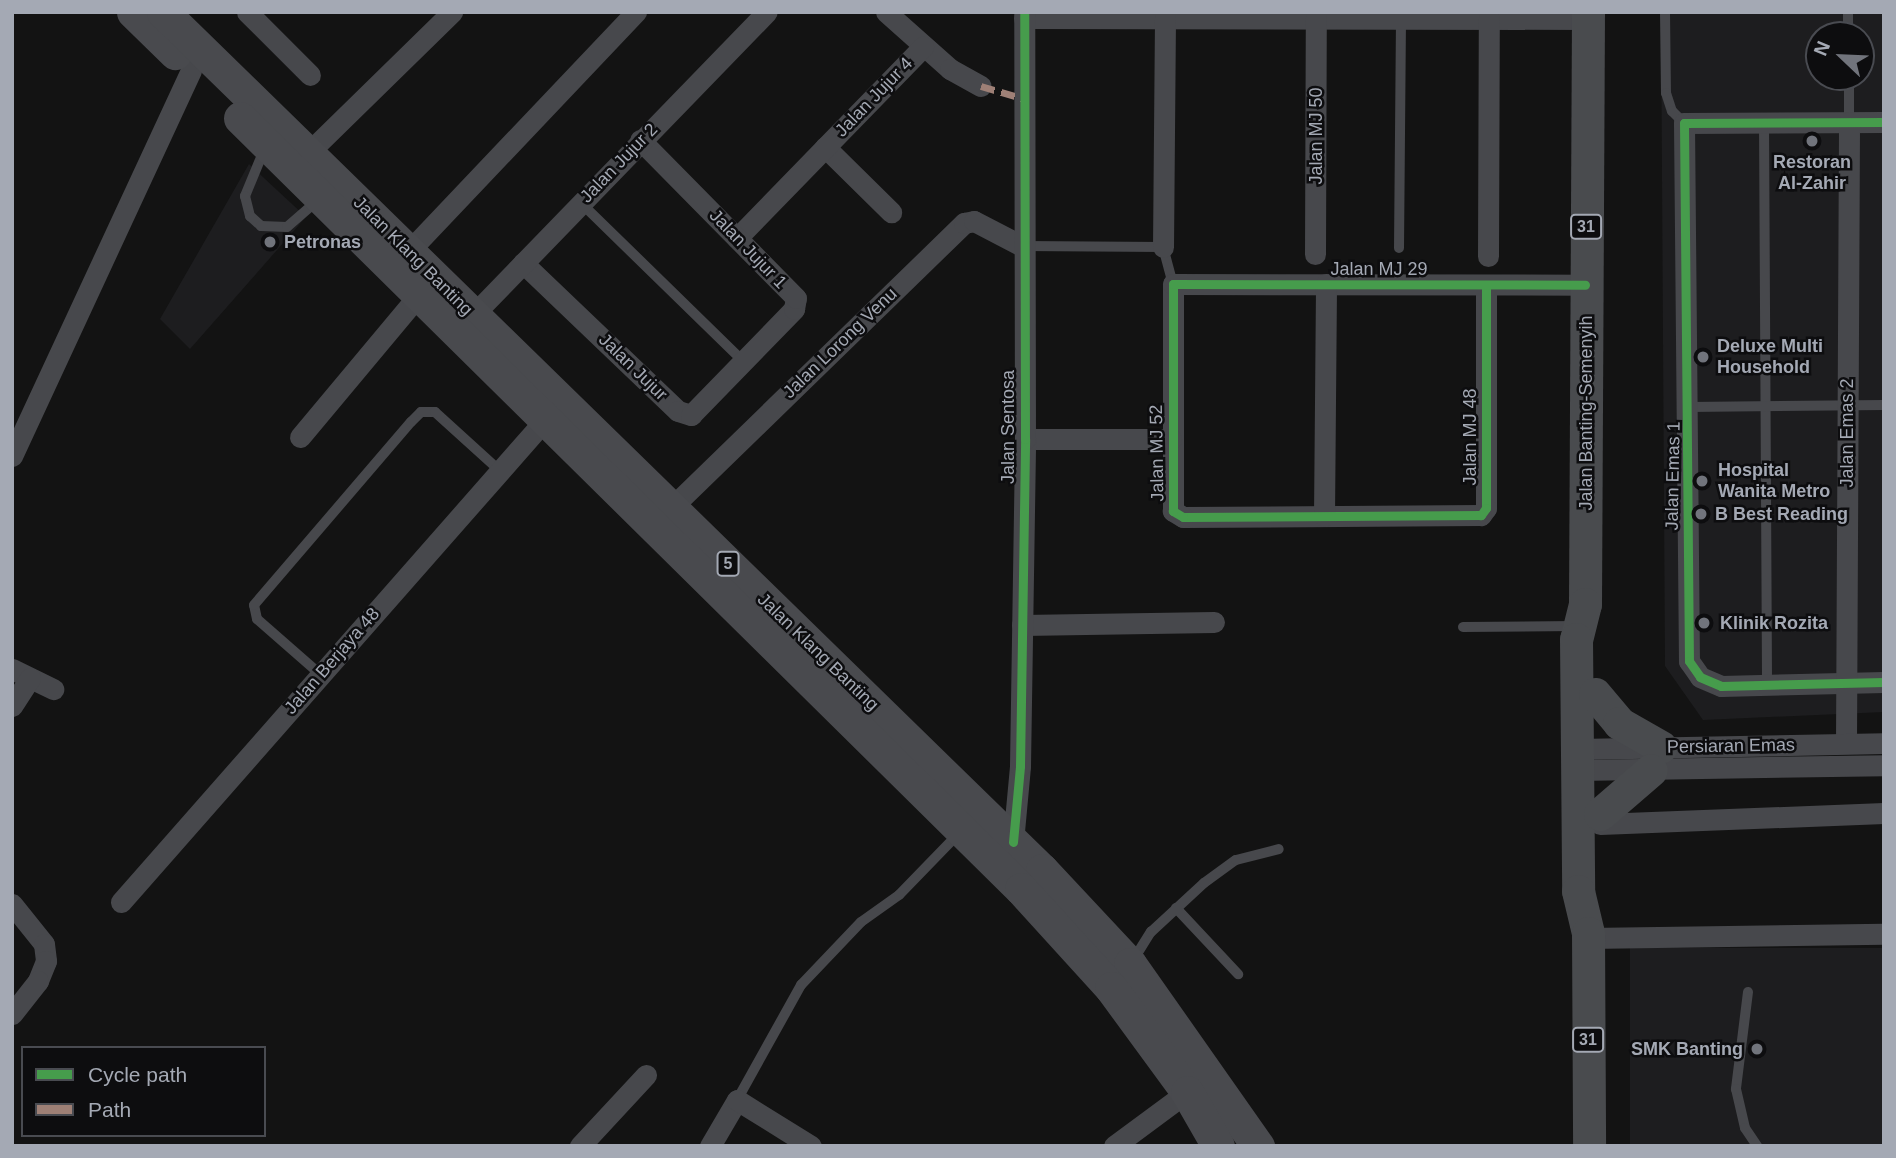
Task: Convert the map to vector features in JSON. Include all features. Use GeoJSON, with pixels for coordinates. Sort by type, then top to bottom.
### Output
{"type":"FeatureCollection","features":[{"type":"Feature","properties":{"kind":"highway","name":"Jalan Klang Banting"},"geometry":{"type":"LineString","coordinates":[[133,12],[319,199],[409,307],[544,421],[961,831],[1111,988],[1187,1092],[1218,1146]]}},
{"type":"Feature","properties":{"kind":"highway","name":"Jalan Klang Banting"},"geometry":{"type":"LineString","coordinates":[[163,12],[1013,842],[1130,964],[1258,1146]]}},
{"type":"Feature","properties":{"kind":"main road","name":"Jalan Banting-Semenyih"},"geometry":{"type":"LineString","coordinates":[[1588,15],[1582,615],[1588,759],[1600,819],[1599,889],[1588,936]]}},
{"type":"Feature","properties":{"kind":"main road","name":"Jalan Banting-Semenyih"},"geometry":{"type":"LineString","coordinates":[[1582,615],[1594,638],[1595,694],[1578,891],[1588,936],[1589,1146]]}},
{"type":"Feature","properties":{"kind":"main road"},"geometry":{"type":"LineString","coordinates":[[1595,694],[1619,723],[1656,758],[1600,819]]}},
{"type":"Feature","properties":{"kind":"street"},"geometry":{"type":"LineString","coordinates":[[247,12],[310,75]]}},
{"type":"Feature","properties":{"kind":"street"},"geometry":{"type":"LineString","coordinates":[[309,153],[452,12]]}},
{"type":"Feature","properties":{"kind":"street"},"geometry":{"type":"LineString","coordinates":[[409,251],[636,12]]}},
{"type":"Feature","properties":{"kind":"street","name":"Jalan Jujur 2"},"geometry":{"type":"LineString","coordinates":[[473,315],[767,12]]}},
{"type":"Feature","properties":{"kind":"street"},"geometry":{"type":"LineString","coordinates":[[886,12],[923,47],[981,86]]}},
{"type":"Feature","properties":{"kind":"street"},"geometry":{"type":"LineString","coordinates":[[1024,15],[1401,19],[1588,15]]}},
{"type":"Feature","properties":{"kind":"street","name":"Jalan Sentosa"},"geometry":{"type":"LineString","coordinates":[[1013,842],[1022,625],[1025,439],[1022,246],[1024,15]]}},
{"type":"Feature","properties":{"kind":"street"},"geometry":{"type":"LineString","coordinates":[[1164,247],[1165,18]]}},
{"type":"Feature","properties":{"kind":"street","name":"Jalan MJ 50"},"geometry":{"type":"LineString","coordinates":[[1315,254],[1317,18]]}},
{"type":"Feature","properties":{"kind":"street"},"geometry":{"type":"LineString","coordinates":[[1488,256],[1489,19]]}},
{"type":"Feature","properties":{"kind":"street","name":"Jalan Jujur 4"},"geometry":{"type":"LineString","coordinates":[[737,237],[923,47]]}},
{"type":"Feature","properties":{"kind":"street"},"geometry":{"type":"LineString","coordinates":[[12,456],[191,70]]}},
{"type":"Feature","properties":{"kind":"street","name":"Jalan Emas 2"},"geometry":{"type":"LineString","coordinates":[[1846,744],[1849,122]]}},
{"type":"Feature","properties":{"kind":"street"},"geometry":{"type":"LineString","coordinates":[[1684,123],[1884,122]]}},
{"type":"Feature","properties":{"kind":"street","name":"Jalan Emas 1"},"geometry":{"type":"LineString","coordinates":[[1684,123],[1689,407],[1689,661],[1710,683],[1767,685],[1884,682]]}},
{"type":"Feature","properties":{"kind":"street","name":"Jalan Jujur 1"},"geometry":{"type":"LineString","coordinates":[[640,140],[796,298],[794,309],[743,361]]}},
{"type":"Feature","properties":{"kind":"street","name":"Jalan Jujur 4"},"geometry":{"type":"LineString","coordinates":[[825,147],[891,212]]}},
{"type":"Feature","properties":{"kind":"street","name":"Jalan Lorong Venu"},"geometry":{"type":"LineString","coordinates":[[671,508],[964,222],[974,221],[1022,246]]}},
{"type":"Feature","properties":{"kind":"street","name":"Jalan Jujur"},"geometry":{"type":"LineString","coordinates":[[523,263],[678,411],[691,415],[743,361]]}},
{"type":"Feature","properties":{"kind":"street","name":"Jalan MJ 29"},"geometry":{"type":"LineString","coordinates":[[1173,284],[1585,285]]}},
{"type":"Feature","properties":{"kind":"street","name":"Jalan MJ 52"},"geometry":{"type":"LineString","coordinates":[[1173,284],[1173,511],[1178,515],[1324,516]]}},
{"type":"Feature","properties":{"kind":"street"},"geometry":{"type":"LineString","coordinates":[[1324,516],[1326,284]]}},
{"type":"Feature","properties":{"kind":"street","name":"Jalan MJ 48"},"geometry":{"type":"LineString","coordinates":[[1324,516],[1485,512],[1486,285]]}},
{"type":"Feature","properties":{"kind":"street"},"geometry":{"type":"LineString","coordinates":[[300,437],[409,307]]}},
{"type":"Feature","properties":{"kind":"street","name":"Jalan Berjaya 48"},"geometry":{"type":"LineString","coordinates":[[121,902],[544,421]]}},
{"type":"Feature","properties":{"kind":"street"},"geometry":{"type":"LineString","coordinates":[[1025,439],[1171,439]]}},
{"type":"Feature","properties":{"kind":"street"},"geometry":{"type":"LineString","coordinates":[[1022,625],[1214,622]]}},
{"type":"Feature","properties":{"kind":"street"},"geometry":{"type":"LineString","coordinates":[[12,706],[21,673],[53,689]]}},
{"type":"Feature","properties":{"kind":"street","name":"Persiaran Emas"},"geometry":{"type":"LineString","coordinates":[[1656,758],[1884,743]]}},
{"type":"Feature","properties":{"kind":"street","name":"Persiaran Emas"},"geometry":{"type":"LineString","coordinates":[[1588,759],[1656,758],[1884,765]]}},
{"type":"Feature","properties":{"kind":"street"},"geometry":{"type":"LineString","coordinates":[[1600,819],[1884,813]]}},
{"type":"Feature","properties":{"kind":"street"},"geometry":{"type":"LineString","coordinates":[[12,904],[44,944],[46,961],[38,981],[12,1014]]}},
{"type":"Feature","properties":{"kind":"street"},"geometry":{"type":"LineString","coordinates":[[1588,936],[1884,934]]}},
{"type":"Feature","properties":{"kind":"street"},"geometry":{"type":"LineString","coordinates":[[580,1146],[646,1075]]}},
{"type":"Feature","properties":{"kind":"street"},"geometry":{"type":"LineString","coordinates":[[1114,1146],[1187,1092]]}},
{"type":"Feature","properties":{"kind":"street"},"geometry":{"type":"LineString","coordinates":[[710,1146],[737,1100],[811,1146]]}},
{"type":"Feature","properties":{"kind":"lane"},"geometry":{"type":"LineString","coordinates":[[1665,12],[1666,93],[1672,111],[1684,123]]}},
{"type":"Feature","properties":{"kind":"lane"},"geometry":{"type":"LineString","coordinates":[[1399,248],[1401,19]]}},
{"type":"Feature","properties":{"kind":"lane"},"geometry":{"type":"LineString","coordinates":[[1849,91],[1849,122]]}},
{"type":"Feature","properties":{"kind":"lane"},"geometry":{"type":"LineString","coordinates":[[1764,122],[1767,685]]}},
{"type":"Feature","properties":{"kind":"lane"},"geometry":{"type":"LineString","coordinates":[[267,145],[245,196],[250,216],[261,226],[287,227],[319,199]]}},
{"type":"Feature","properties":{"kind":"lane"},"geometry":{"type":"LineString","coordinates":[[580,202],[743,361]]}},
{"type":"Feature","properties":{"kind":"lane"},"geometry":{"type":"LineString","coordinates":[[1022,246],[1164,247],[1173,284]]}},
{"type":"Feature","properties":{"kind":"lane"},"geometry":{"type":"LineString","coordinates":[[1689,407],[1884,405]]}},
{"type":"Feature","properties":{"kind":"lane"},"geometry":{"type":"LineString","coordinates":[[321,675],[257,619],[254,605],[411,422],[421,412],[435,412],[500,471]]}},
{"type":"Feature","properties":{"kind":"lane"},"geometry":{"type":"LineString","coordinates":[[1463,627],[1582,615]]}},
{"type":"Feature","properties":{"kind":"lane"},"geometry":{"type":"LineString","coordinates":[[737,1100],[801,985],[860,922],[899,895],[961,831]]}},
{"type":"Feature","properties":{"kind":"lane"},"geometry":{"type":"LineString","coordinates":[[1130,964],[1151,932],[1176,908],[1236,860],[1279,849]]}},
{"type":"Feature","properties":{"kind":"lane"},"geometry":{"type":"LineString","coordinates":[[1176,908],[1238,974]]}},
{"type":"Feature","properties":{"kind":"lane"},"geometry":{"type":"LineString","coordinates":[[1748,992],[1736,1089],[1745,1128],[1757,1146]]}},
{"type":"Feature","properties":{"kind":"shaded area"},"geometry":{"type":"Polygon","coordinates":[[[1661,12],[1884,12],[1884,712],[1703,720],[1665,666],[1661,12]]]}},
{"type":"Feature","properties":{"kind":"shaded area"},"geometry":{"type":"Polygon","coordinates":[[[249,164],[306,217],[190,349],[160,319],[249,164]]]}},
{"type":"Feature","properties":{"kind":"shaded area","name":"SMK Banting"},"geometry":{"type":"Polygon","coordinates":[[[1630,948],[1884,948],[1884,1146],[1630,1146],[1630,948]]]}},
{"type":"Feature","properties":{"kind":"marked path"},"geometry":{"type":"LineString","coordinates":[[981,86],[1022,98]]}},
{"type":"Feature","properties":{"kind":"cycle path"},"geometry":{"type":"LineString","coordinates":[[1013,842],[1020,766],[1025,439],[1024,12]]}},
{"type":"Feature","properties":{"kind":"cycle path"},"geometry":{"type":"LineString","coordinates":[[1884,122],[1684,123],[1689,661],[1700,677],[1721,686],[1884,682]]}},
{"type":"Feature","properties":{"kind":"cycle path"},"geometry":{"type":"LineString","coordinates":[[1486,285],[1486,508],[1481,515],[1183,517],[1173,511],[1173,284],[1585,285]]}},
{"type":"Feature","properties":{"kind":"place","name":"Restoran Al-Zahir"},"geometry":{"type":"Point","coordinates":[1812,141]}},
{"type":"Feature","properties":{"kind":"place","name":"Petronas"},"geometry":{"type":"Point","coordinates":[270,242]}},
{"type":"Feature","properties":{"kind":"place","name":"Deluxe Multi Household"},"geometry":{"type":"Point","coordinates":[1703,357]}},
{"type":"Feature","properties":{"kind":"place","name":"Hospital Wanita Metro"},"geometry":{"type":"Point","coordinates":[1702,481]}},
{"type":"Feature","properties":{"kind":"place","name":"B Best Reading"},"geometry":{"type":"Point","coordinates":[1701,514]}},
{"type":"Feature","properties":{"kind":"place","name":"Klinik Rozita"},"geometry":{"type":"Point","coordinates":[1704,623]}},
{"type":"Feature","properties":{"kind":"place","name":"SMK Banting"},"geometry":{"type":"Point","coordinates":[1757,1049]}}]}
